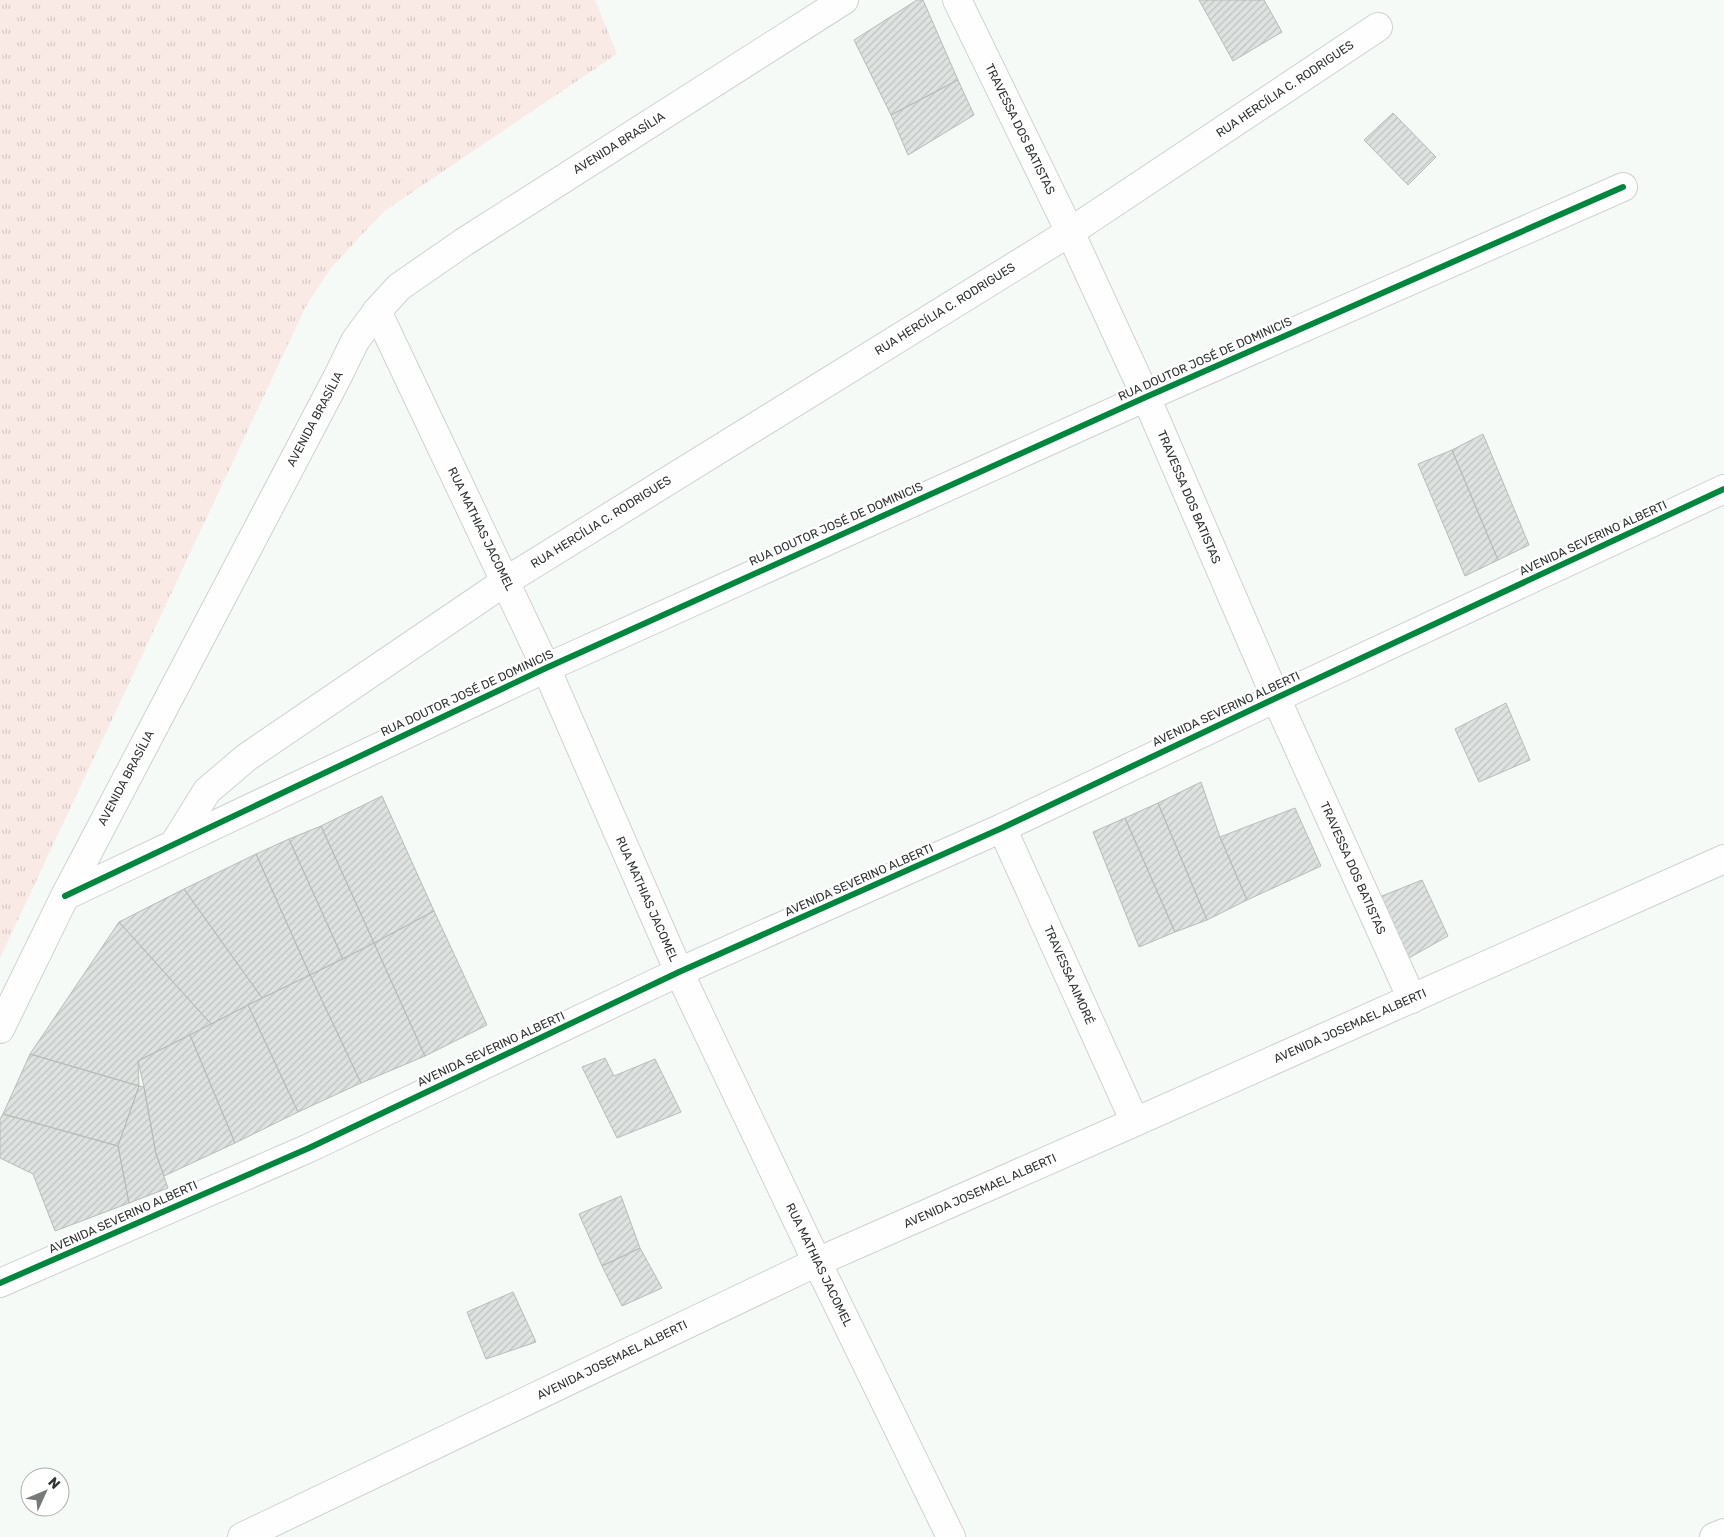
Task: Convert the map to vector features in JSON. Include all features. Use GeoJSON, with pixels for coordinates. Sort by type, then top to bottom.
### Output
{"type":"FeatureCollection","features":[{"type":"Feature","properties":{"kind":"street","name":"AVENIDA BRASÍLIA"},"geometry":{"type":"LineString","coordinates":[[0,1030],[65,896],[355,341],[377,311],[399,287],[464,242],[844,0]]}},
{"type":"Feature","properties":{"kind":"street","name":"TRAVESSA DOS BATISTAS"},"geometry":{"type":"LineString","coordinates":[[957,0],[1070,232],[1146,397],[1276,698],[1412,999]]}},
{"type":"Feature","properties":{"kind":"street","name":"RUA HERCÍLIA C. RODRIGUES"},"geometry":{"type":"LineString","coordinates":[[174,844],[207,791],[247,758],[506,581],[1070,232],[1378,27]]}},
{"type":"Feature","properties":{"kind":"street","name":"RUA DOUTOR JOSÉ DE DOMINICIS"},"geometry":{"type":"LineString","coordinates":[[65,896],[546,668],[1146,397],[1623,187]]}},
{"type":"Feature","properties":{"kind":"street","name":"RUA MATHIAS JACOMEL"},"geometry":{"type":"LineString","coordinates":[[377,311],[546,668],[680,972],[817,1262],[951,1537]]}},
{"type":"Feature","properties":{"kind":"street","name":"AVENIDA SEVERINO ALBERTI"},"geometry":{"type":"LineString","coordinates":[[0,1283],[309,1148],[680,972],[1002,828],[1724,489]]}},
{"type":"Feature","properties":{"kind":"street","name":"TRAVESSA AIMORÉ"},"geometry":{"type":"LineString","coordinates":[[1002,828],[1135,1122]]}},
{"type":"Feature","properties":{"kind":"street","name":"AVENIDA JOSEMAEL ALBERTI"},"geometry":{"type":"LineString","coordinates":[[242,1537],[817,1262],[1724,859]]}},
{"type":"Feature","properties":{"kind":"street"},"geometry":{"type":"LineString","coordinates":[[1714,1537],[1724,1533]]}},
{"type":"Feature","properties":{"kind":"green space"},"geometry":{"type":"Polygon","coordinates":[[[0,0],[595,0],[617,54],[383,212],[331,268],[307,304],[0,958],[0,0]]]}},
{"type":"Feature","properties":{"kind":"building"},"geometry":{"type":"Polygon","coordinates":[[[917,0],[923,0],[958,80],[891,115],[854,40],[917,0]]]}},
{"type":"Feature","properties":{"kind":"building"},"geometry":{"type":"Polygon","coordinates":[[[1199,0],[1264,0],[1282,32],[1233,61],[1199,0]]]}},
{"type":"Feature","properties":{"kind":"building"},"geometry":{"type":"Polygon","coordinates":[[[958,80],[974,115],[908,155],[891,115],[958,80]]]}},
{"type":"Feature","properties":{"kind":"building"},"geometry":{"type":"Polygon","coordinates":[[[1393,113],[1436,157],[1408,185],[1364,140],[1393,113]]]}},
{"type":"Feature","properties":{"kind":"building"},"geometry":{"type":"Polygon","coordinates":[[[1483,434],[1529,545],[1498,560],[1452,450],[1483,434]]]}},
{"type":"Feature","properties":{"kind":"building"},"geometry":{"type":"Polygon","coordinates":[[[1452,450],[1498,560],[1465,576],[1418,464],[1452,450]]]}},
{"type":"Feature","properties":{"kind":"building"},"geometry":{"type":"Polygon","coordinates":[[[1506,703],[1530,760],[1479,782],[1455,729],[1506,703]]]}},
{"type":"Feature","properties":{"kind":"building"},"geometry":{"type":"Polygon","coordinates":[[[1201,782],[1220,837],[1247,900],[1207,920],[1158,803],[1201,782]]]}},
{"type":"Feature","properties":{"kind":"building"},"geometry":{"type":"Polygon","coordinates":[[[382,796],[434,911],[374,943],[321,826],[382,796]]]}},
{"type":"Feature","properties":{"kind":"building"},"geometry":{"type":"Polygon","coordinates":[[[1158,803],[1207,920],[1175,932],[1125,818],[1158,803]]]}},
{"type":"Feature","properties":{"kind":"building"},"geometry":{"type":"Polygon","coordinates":[[[1295,808],[1321,866],[1247,900],[1220,837],[1295,808]]]}},
{"type":"Feature","properties":{"kind":"building"},"geometry":{"type":"Polygon","coordinates":[[[1125,818],[1175,932],[1139,947],[1093,832],[1125,818]]]}},
{"type":"Feature","properties":{"kind":"building"},"geometry":{"type":"Polygon","coordinates":[[[321,826],[374,943],[343,959],[289,839],[321,826]]]}},
{"type":"Feature","properties":{"kind":"building"},"geometry":{"type":"Polygon","coordinates":[[[289,839],[343,959],[310,975],[256,854],[289,839]]]}},
{"type":"Feature","properties":{"kind":"building"},"geometry":{"type":"Polygon","coordinates":[[[256,854],[310,975],[262,998],[184,889],[256,854]]]}},
{"type":"Feature","properties":{"kind":"building"},"geometry":{"type":"Polygon","coordinates":[[[1422,880],[1448,936],[1407,959],[1377,898],[1422,880]]]}},
{"type":"Feature","properties":{"kind":"building"},"geometry":{"type":"Polygon","coordinates":[[[184,889],[262,998],[211,1024],[119,922],[184,889]]]}},
{"type":"Feature","properties":{"kind":"building"},"geometry":{"type":"Polygon","coordinates":[[[434,911],[487,1025],[425,1056],[374,943],[434,911]]]}},
{"type":"Feature","properties":{"kind":"building"},"geometry":{"type":"Polygon","coordinates":[[[119,922],[211,1024],[138,1061],[139,1086],[30,1054],[119,922]]]}},
{"type":"Feature","properties":{"kind":"building"},"geometry":{"type":"Polygon","coordinates":[[[374,943],[425,1056],[361,1083],[310,975],[374,943]]]}},
{"type":"Feature","properties":{"kind":"building"},"geometry":{"type":"Polygon","coordinates":[[[310,975],[361,1083],[298,1112],[248,1005],[310,975]]]}},
{"type":"Feature","properties":{"kind":"building"},"geometry":{"type":"Polygon","coordinates":[[[248,1005],[298,1112],[235,1143],[190,1035],[248,1005]]]}},
{"type":"Feature","properties":{"kind":"building"},"geometry":{"type":"Polygon","coordinates":[[[190,1035],[235,1143],[164,1176],[156,1154],[138,1061],[190,1035]]]}},
{"type":"Feature","properties":{"kind":"building"},"geometry":{"type":"Polygon","coordinates":[[[30,1054],[139,1086],[118,1146],[3,1114],[30,1054]]]}},
{"type":"Feature","properties":{"kind":"building"},"geometry":{"type":"Polygon","coordinates":[[[605,1058],[614,1076],[655,1059],[681,1112],[617,1138],[582,1067],[605,1058]]]}},
{"type":"Feature","properties":{"kind":"building"},"geometry":{"type":"Polygon","coordinates":[[[139,1086],[144,1087],[156,1154],[168,1188],[129,1203],[118,1146],[139,1086]]]}},
{"type":"Feature","properties":{"kind":"building"},"geometry":{"type":"Polygon","coordinates":[[[3,1114],[118,1146],[129,1203],[55,1231],[33,1174],[0,1158],[0,1119],[3,1114]]]}},
{"type":"Feature","properties":{"kind":"building"},"geometry":{"type":"Polygon","coordinates":[[[621,1196],[640,1248],[602,1266],[579,1214],[621,1196]]]}},
{"type":"Feature","properties":{"kind":"building"},"geometry":{"type":"Polygon","coordinates":[[[640,1248],[662,1288],[622,1306],[602,1266],[640,1248]]]}},
{"type":"Feature","properties":{"kind":"building"},"geometry":{"type":"Polygon","coordinates":[[[513,1292],[536,1342],[486,1359],[467,1312],[513,1292]]]}},
{"type":"Feature","properties":{"kind":"cycle path"},"geometry":{"type":"LineString","coordinates":[[65,896],[546,668],[1146,397],[1623,187]]}},
{"type":"Feature","properties":{"kind":"cycle path"},"geometry":{"type":"LineString","coordinates":[[0,1283],[309,1148],[679,972],[1002,828],[1724,489]]}}]}
